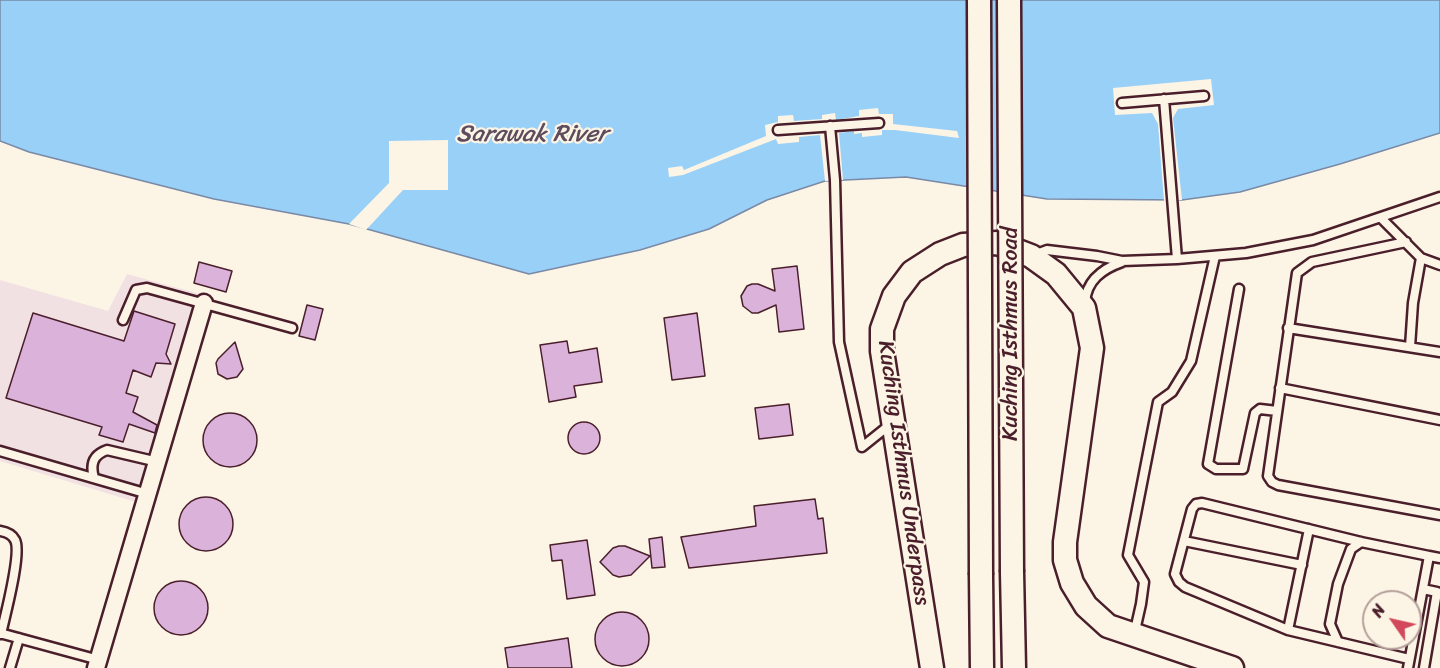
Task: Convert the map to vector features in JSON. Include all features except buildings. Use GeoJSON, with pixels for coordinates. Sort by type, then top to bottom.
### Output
{"type":"FeatureCollection","features":[{"type":"Feature","properties":{"kind":"main road","name":"Kuching Isthmus Road"},"geometry":{"type":"LineString","coordinates":[[979,0],[982,668]]}},
{"type":"Feature","properties":{"kind":"main road","name":"Kuching Isthmus Road"},"geometry":{"type":"LineString","coordinates":[[1010,0],[1014,668]]}},
{"type":"Feature","properties":{"kind":"main road","name":"Kuching Isthmus Underpass"},"geometry":{"type":"LineString","coordinates":[[932,668],[892,423],[882,351],[882,329],[894,297],[912,272],[940,254],[963,245],[997,243],[1031,256],[1056,274],[1084,308],[1092,348],[1065,542],[1065,560],[1072,583],[1086,606],[1108,626],[1232,668]]}},
{"type":"Feature","properties":{"kind":"street"},"geometry":{"type":"LineString","coordinates":[[98,664],[204,303]]}},
{"type":"Feature","properties":{"kind":"lane"},"geometry":{"type":"LineString","coordinates":[[1122,103],[1204,96]]}},
{"type":"Feature","properties":{"kind":"lane"},"geometry":{"type":"LineString","coordinates":[[1164,99],[1177,260]]}},
{"type":"Feature","properties":{"kind":"lane"},"geometry":{"type":"LineString","coordinates":[[778,130],[879,123]]}},
{"type":"Feature","properties":{"kind":"lane"},"geometry":{"type":"LineString","coordinates":[[830,126],[835,180],[839,342],[862,447],[892,423]]}},
{"type":"Feature","properties":{"kind":"lane"},"geometry":{"type":"LineString","coordinates":[[1031,256],[1047,250],[1122,261],[1177,260],[1215,256],[1313,240],[1440,197]]}},
{"type":"Feature","properties":{"kind":"lane"},"geometry":{"type":"LineString","coordinates":[[1381,218],[1421,258],[1440,265]]}},
{"type":"Feature","properties":{"kind":"lane"},"geometry":{"type":"LineString","coordinates":[[1407,242],[1312,262],[1297,273],[1268,476],[1278,485],[1440,515]]}},
{"type":"Feature","properties":{"kind":"lane"},"geometry":{"type":"LineString","coordinates":[[1134,635],[1142,604],[1144,582],[1128,555],[1158,402],[1172,392],[1191,361],[1215,256]]}},
{"type":"Feature","properties":{"kind":"lane"},"geometry":{"type":"LineString","coordinates":[[1410,347],[1413,303],[1421,258]]}},
{"type":"Feature","properties":{"kind":"lane"},"geometry":{"type":"LineString","coordinates":[[1084,308],[1086,289],[1097,275],[1122,261]]}},
{"type":"Feature","properties":{"kind":"lane"},"geometry":{"type":"LineString","coordinates":[[123,320],[136,290],[147,288],[292,328]]}},
{"type":"Feature","properties":{"kind":"lane"},"geometry":{"type":"LineString","coordinates":[[1239,289],[1208,465],[1216,469],[1243,469],[1255,413],[1260,409],[1276,411]]}},
{"type":"Feature","properties":{"kind":"lane"},"geometry":{"type":"LineString","coordinates":[[1288,328],[1440,352]]}},
{"type":"Feature","properties":{"kind":"lane"},"geometry":{"type":"LineString","coordinates":[[1280,388],[1440,420]]}},
{"type":"Feature","properties":{"kind":"lane"},"geometry":{"type":"LineString","coordinates":[[94,478],[93,460],[99,453],[107,450],[158,462]]}},
{"type":"Feature","properties":{"kind":"lane"},"geometry":{"type":"LineString","coordinates":[[0,451],[148,494]]}},
{"type":"Feature","properties":{"kind":"lane"},"geometry":{"type":"LineString","coordinates":[[1428,556],[1409,663],[1288,630],[1185,587],[1175,574],[1192,509],[1196,504],[1202,503],[1361,542],[1440,558]]}},
{"type":"Feature","properties":{"kind":"lane"},"geometry":{"type":"LineString","coordinates":[[1288,630],[1309,529]]}},
{"type":"Feature","properties":{"kind":"lane"},"geometry":{"type":"LineString","coordinates":[[0,531],[8,533],[16,542],[17,560],[1,633],[98,664]]}},
{"type":"Feature","properties":{"kind":"lane"},"geometry":{"type":"LineString","coordinates":[[1184,541],[1302,565]]}},
{"type":"Feature","properties":{"kind":"lane"},"geometry":{"type":"LineString","coordinates":[[1338,642],[1330,624],[1338,584],[1351,549],[1361,542]]}},
{"type":"Feature","properties":{"kind":"lane"},"geometry":{"type":"LineString","coordinates":[[1423,589],[1437,592],[1424,668]]}},
{"type":"Feature","properties":{"kind":"lane"},"geometry":{"type":"LineString","coordinates":[[10,668],[19,638]]}},
{"type":"Feature","properties":{"kind":"lane"},"geometry":{"type":"LineString","coordinates":[[1429,644],[1440,642]]}},
{"type":"Feature","properties":{"kind":"shaded area"},"geometry":{"type":"Polygon","coordinates":[[[127,274],[200,294],[139,503],[0,461],[0,280],[108,311],[127,274]]]}},
{"type":"Feature","properties":{"kind":"water","name":"Sarawak River"},"geometry":{"type":"Polygon","coordinates":[[[0,0],[1440,0],[1440,133],[1240,192],[1182,200],[1047,199],[906,177],[825,181],[767,200],[709,229],[640,250],[529,274],[349,224],[214,199],[29,152],[0,141],[0,0]]]}},
{"type":"Feature","properties":{"kind":"pier"},"geometry":{"type":"Polygon","coordinates":[[[1211,79],[1214,105],[1178,109],[1173,118],[1182,200],[1164,201],[1158,124],[1152,113],[1115,115],[1113,88],[1211,79]]]}},
{"type":"Feature","properties":{"kind":"pier"},"geometry":{"type":"Polygon","coordinates":[[[878,108],[879,114],[893,114],[893,124],[957,131],[959,138],[895,130],[882,130],[882,135],[862,137],[862,133],[854,134],[854,131],[839,133],[843,180],[825,181],[820,135],[799,137],[799,142],[778,144],[776,139],[683,175],[669,177],[668,168],[682,166],[684,170],[766,136],[765,125],[778,122],[778,116],[793,115],[794,121],[822,119],[822,115],[835,113],[836,120],[859,116],[859,110],[878,108]]]}},
{"type":"Feature","properties":{"kind":"pier"},"geometry":{"type":"Polygon","coordinates":[[[448,140],[448,190],[403,190],[366,230],[349,224],[389,183],[389,141],[448,140]]]}}]}
